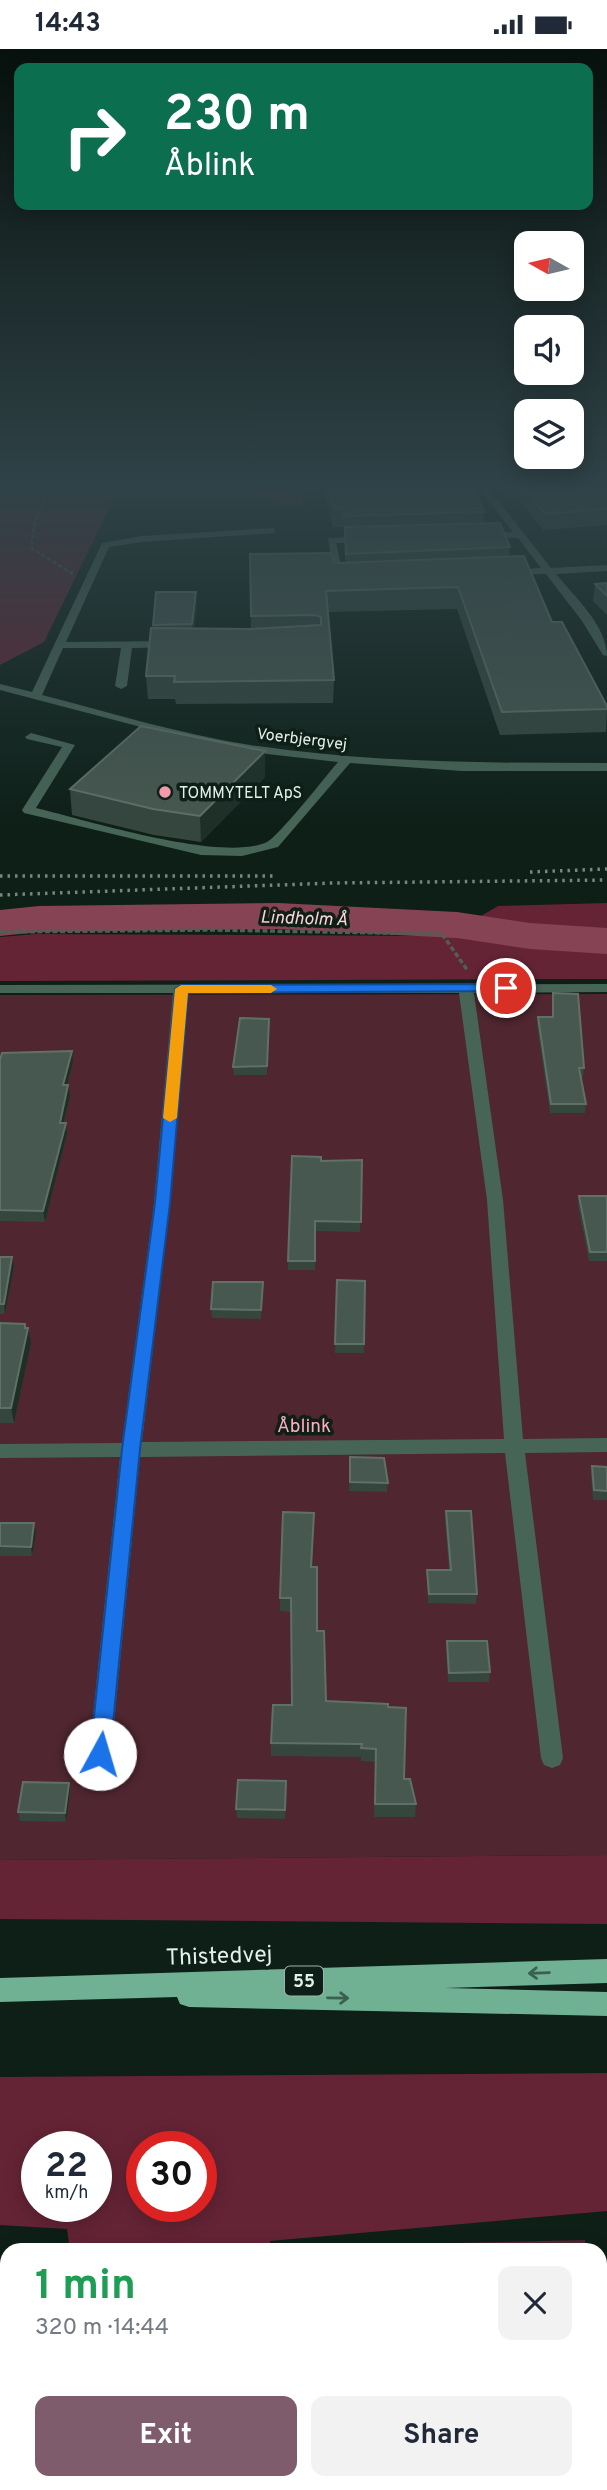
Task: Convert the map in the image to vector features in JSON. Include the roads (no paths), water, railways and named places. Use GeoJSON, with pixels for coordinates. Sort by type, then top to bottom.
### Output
{"type":"FeatureCollection","features":[{"type":"Feature","properties":{"kind":"main road","name":"Thistedvej"},"geometry":{"type":"LineString","coordinates":[[0,1991],[607,1971]]}},
{"type":"Feature","properties":{"kind":"main road","name":"Thistedvej"},"geometry":{"type":"LineString","coordinates":[[0,1991],[607,2004]]}},
{"type":"Feature","properties":{"kind":"street"},"geometry":{"type":"LineString","coordinates":[[37,696],[80,600]]}},
{"type":"Feature","properties":{"kind":"street"},"geometry":{"type":"LineString","coordinates":[[575,600],[592,619],[607,653]]}},
{"type":"Feature","properties":{"kind":"street"},"geometry":{"type":"LineString","coordinates":[[60,645],[180,644]]}},
{"type":"Feature","properties":{"kind":"street"},"geometry":{"type":"LineString","coordinates":[[121,686],[127,645]]}},
{"type":"Feature","properties":{"kind":"street","name":"Voerbjergvej"},"geometry":{"type":"LineString","coordinates":[[0,687],[164,730],[237,745],[347,759],[462,767],[607,767]]}},
{"type":"Feature","properties":{"kind":"street"},"geometry":{"type":"LineString","coordinates":[[31,737],[69,745],[28,810],[201,851],[242,852],[273,844],[347,759]]}},
{"type":"Feature","properties":{"kind":"street"},"geometry":{"type":"LineString","coordinates":[[0,989],[607,988]]}},
{"type":"Feature","properties":{"kind":"street"},"geometry":{"type":"LineString","coordinates":[[100,1754],[131,1449],[163,1203],[181,989]]}},
{"type":"Feature","properties":{"kind":"street"},"geometry":{"type":"LineString","coordinates":[[473,989],[495,1200],[514,1445],[552,1758]]}},
{"type":"Feature","properties":{"kind":"street"},"geometry":{"type":"LineString","coordinates":[[0,1451],[607,1445]]}},
{"type":"Feature","properties":{"kind":"waterway","name":"Lindholm Å"},"geometry":{"type":"LineString","coordinates":[[0,923],[39,919],[278,916],[457,925],[530,936],[607,941]]}},
{"type":"Feature","properties":{"kind":"railway"},"geometry":{"type":"LineString","coordinates":[[530,872],[607,869]]}},
{"type":"Feature","properties":{"kind":"railway"},"geometry":{"type":"LineString","coordinates":[[0,876],[275,876]]}},
{"type":"Feature","properties":{"kind":"railway"},"geometry":{"type":"LineString","coordinates":[[0,895],[333,883],[607,880]]}},
{"type":"Feature","properties":{"kind":"place","name":"TOMMYTELT ApS"},"geometry":{"type":"Point","coordinates":[165,792]}},
{"type":"Feature","properties":{"kind":"park label","name":"Åblink"},"geometry":{"type":"Point","coordinates":[304,1425]}}]}
